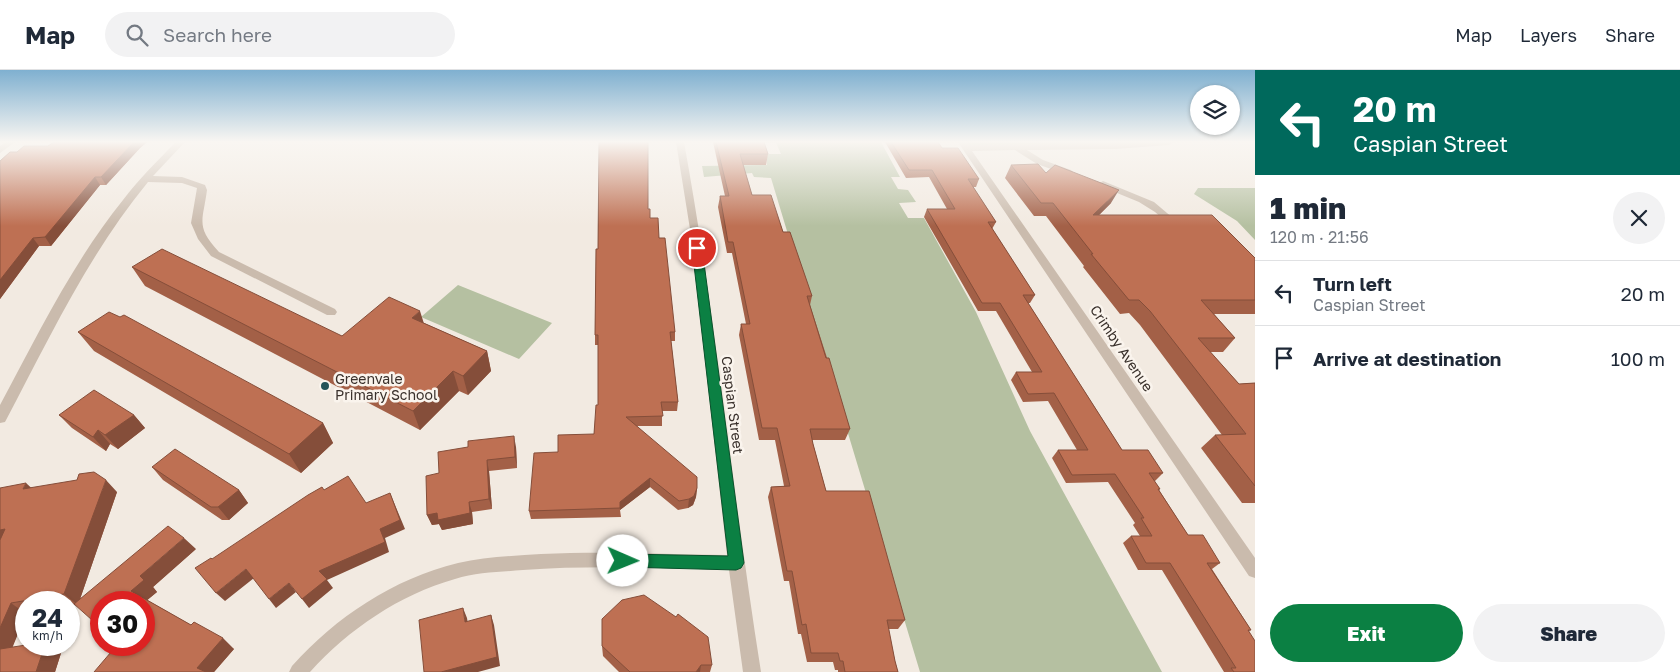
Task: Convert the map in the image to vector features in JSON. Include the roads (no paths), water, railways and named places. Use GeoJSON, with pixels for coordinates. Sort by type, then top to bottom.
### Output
{"type":"FeatureCollection","features":[{"type":"Feature","properties":{"kind":"street"},"geometry":{"type":"LineString","coordinates":[[0,418],[67,289],[98,238],[154,170]]}},
{"type":"Feature","properties":{"kind":"street","name":"Caspian Street"},"geometry":{"type":"LineString","coordinates":[[685,170],[695,229],[736,563],[752,672]]}},
{"type":"Feature","properties":{"kind":"street","name":"Crimby Avenue"},"geometry":{"type":"LineString","coordinates":[[981,170],[1255,572]]}},
{"type":"Feature","properties":{"kind":"street"},"geometry":{"type":"LineString","coordinates":[[1063,170],[1074,174]]}},
{"type":"Feature","properties":{"kind":"street"},"geometry":{"type":"LineString","coordinates":[[145,179],[194,182],[202,187],[202,196],[197,213],[197,228],[203,241],[215,254],[331,312]]}},
{"type":"Feature","properties":{"kind":"street"},"geometry":{"type":"LineString","coordinates":[[1092,180],[1146,200],[1163,212],[1175,224]]}},
{"type":"Feature","properties":{"kind":"street"},"geometry":{"type":"LineString","coordinates":[[298,672],[316,650],[359,617],[406,590],[457,571],[512,563],[567,560],[736,563]]}},
{"type":"Feature","properties":{"kind":"place","name":"Greenvale Primary School"},"geometry":{"type":"Point","coordinates":[325,386]}}]}
